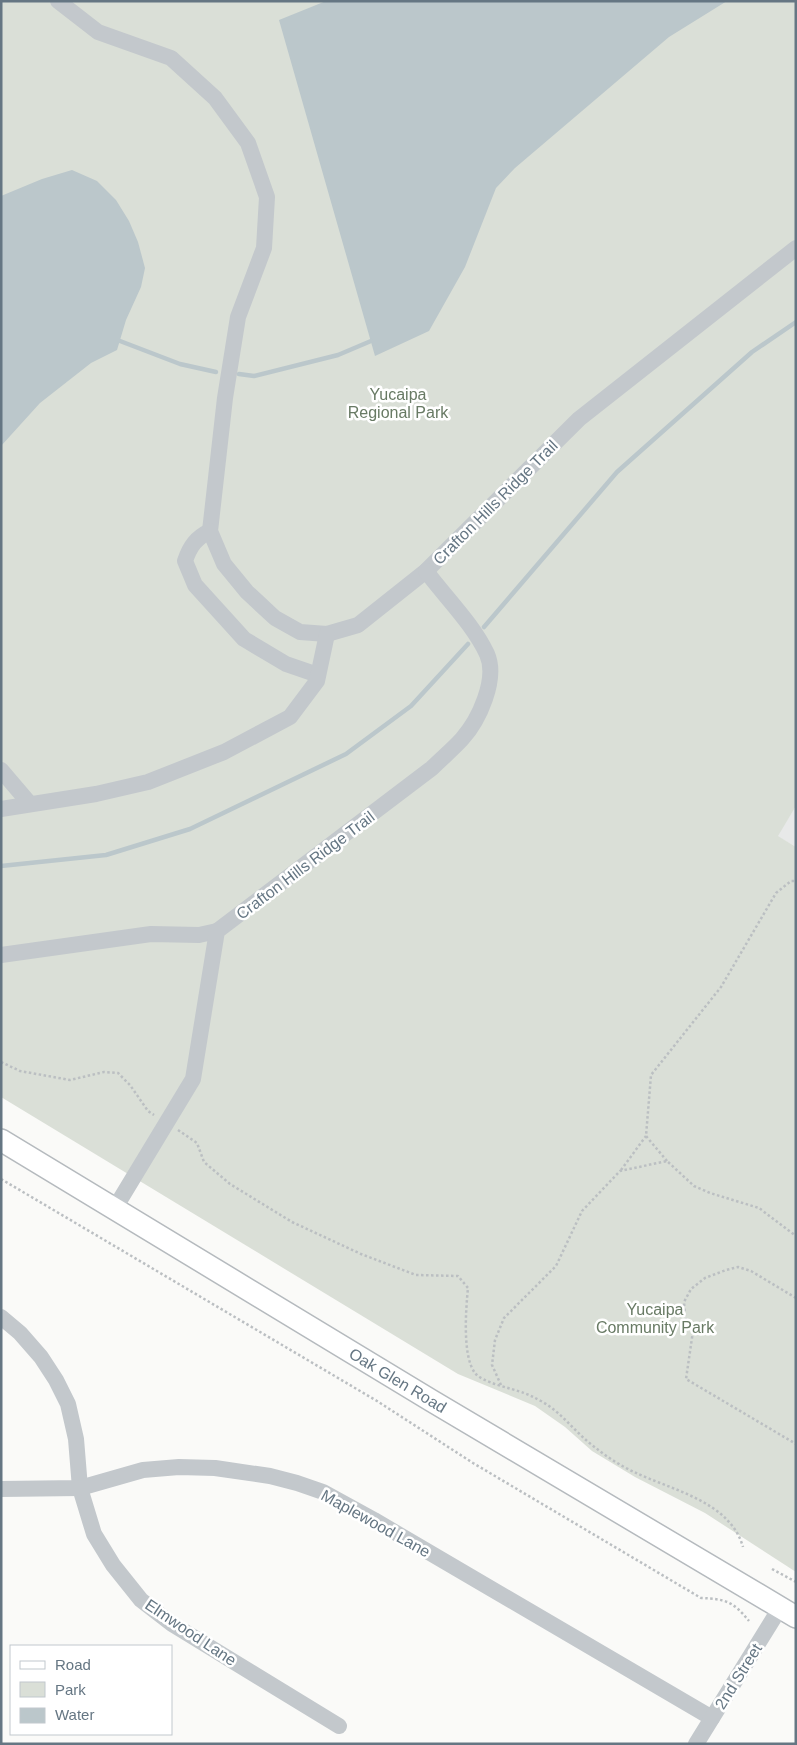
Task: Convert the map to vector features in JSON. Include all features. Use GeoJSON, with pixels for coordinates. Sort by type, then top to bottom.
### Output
{"type":"FeatureCollection","features":[{"type":"Feature","properties":{"kind":"main road","name":"Oak Glen Road"},"geometry":{"type":"LineString","coordinates":[[1,1140],[432,1401],[788,1613]]}},
{"type":"Feature","properties":{"kind":"street"},"geometry":{"type":"LineString","coordinates":[[58,1],[98,32],[171,58],[215,98],[248,143],[267,197],[264,248],[238,317],[225,398],[210,531],[224,564],[247,592],[276,618],[300,632],[327,634],[358,625],[426,571]]}},
{"type":"Feature","properties":{"kind":"street","name":"Crafton Hills Ridge Trail"},"geometry":{"type":"LineString","coordinates":[[217,932],[432,768],[463,738],[481,708],[491,680],[488,656],[474,632],[426,571],[579,419],[796,248]]}},
{"type":"Feature","properties":{"kind":"street"},"geometry":{"type":"LineString","coordinates":[[210,531],[201,535],[190,547],[185,561],[195,585],[244,639],[286,664],[318,676]]}},
{"type":"Feature","properties":{"kind":"street"},"geometry":{"type":"LineString","coordinates":[[1,809],[96,794],[148,782],[224,752],[290,718],[317,681],[327,634]]}},
{"type":"Feature","properties":{"kind":"street"},"geometry":{"type":"LineString","coordinates":[[1,770],[30,804]]}},
{"type":"Feature","properties":{"kind":"street"},"geometry":{"type":"LineString","coordinates":[[1,955],[151,934],[199,935],[217,932],[193,1079],[115,1208]]}},
{"type":"Feature","properties":{"kind":"street","name":"Elmwood Lane"},"geometry":{"type":"LineString","coordinates":[[1,1317],[20,1333],[41,1357],[56,1380],[68,1404],[76,1439],[80,1488],[94,1534],[113,1565],[142,1600],[172,1624],[339,1726]]}},
{"type":"Feature","properties":{"kind":"street","name":"Maplewood Lane"},"geometry":{"type":"LineString","coordinates":[[1,1489],[80,1488],[143,1470],[179,1466],[231,1470],[270,1476],[322,1492],[382,1525],[712,1718]]}},
{"type":"Feature","properties":{"kind":"street","name":"2nd Street"},"geometry":{"type":"LineString","coordinates":[[696,1744],[712,1718],[788,1613]]}},
{"type":"Feature","properties":{"kind":"path"},"geometry":{"type":"LineString","coordinates":[[501,1385],[492,1364],[495,1340],[504,1318],[556,1266],[582,1211],[620,1171],[646,1136],[651,1075],[721,987],[776,893],[791,881],[796,881]]}},
{"type":"Feature","properties":{"kind":"path"},"geometry":{"type":"LineString","coordinates":[[1,1062],[20,1071],[70,1080],[104,1072],[118,1073],[130,1085],[148,1111],[197,1142],[204,1162],[230,1184],[292,1222],[361,1254],[416,1276],[458,1276],[468,1288],[466,1346],[474,1372],[480,1378],[526,1393],[544,1403],[566,1419],[594,1447],[634,1472],[677,1489],[703,1502],[722,1516],[740,1535],[743,1547]]}},
{"type":"Feature","properties":{"kind":"path"},"geometry":{"type":"LineString","coordinates":[[646,1136],[667,1161],[694,1186],[710,1193],[760,1208],[795,1237]]}},
{"type":"Feature","properties":{"kind":"path"},"geometry":{"type":"LineString","coordinates":[[620,1171],[667,1161]]}},
{"type":"Feature","properties":{"kind":"path"},"geometry":{"type":"LineString","coordinates":[[1,1179],[377,1401],[473,1463],[701,1598],[726,1600],[739,1608],[749,1620]]}},
{"type":"Feature","properties":{"kind":"path"},"geometry":{"type":"LineString","coordinates":[[796,1298],[751,1271],[738,1267],[704,1278],[691,1289],[684,1302],[685,1318],[694,1331],[686,1379],[796,1444]]}},
{"type":"Feature","properties":{"kind":"path"},"geometry":{"type":"LineString","coordinates":[[772,1569],[796,1582]]}},
{"type":"Feature","properties":{"kind":"shaded area"},"geometry":{"type":"Polygon","coordinates":[[[796,806],[796,847],[777,836],[796,806]]]}},
{"type":"Feature","properties":{"kind":"green space","name":"Yucaipa Regional Park"},"geometry":{"type":"Polygon","coordinates":[[[1,1],[796,1],[796,806],[778,836],[796,847],[796,1572],[705,1513],[635,1477],[592,1451],[565,1427],[535,1406],[458,1374],[1,1097],[1,1]]]}},
{"type":"Feature","properties":{"kind":"water"},"geometry":{"type":"Polygon","coordinates":[[[326,1],[727,1],[669,37],[515,168],[496,188],[465,267],[429,331],[375,356],[279,20],[326,1]]]}},
{"type":"Feature","properties":{"kind":"water"},"geometry":{"type":"Polygon","coordinates":[[[72,170],[97,181],[116,200],[129,221],[138,242],[145,268],[141,287],[126,320],[117,350],[91,363],[40,403],[1,446],[1,196],[42,179],[72,170]]]}},
{"type":"Feature","properties":{"kind":"waterway"},"geometry":{"type":"LineString","coordinates":[[484,627],[617,472],[752,352],[796,322]]}},
{"type":"Feature","properties":{"kind":"waterway"},"geometry":{"type":"LineString","coordinates":[[120,341],[180,364],[216,372]]}},
{"type":"Feature","properties":{"kind":"waterway"},"geometry":{"type":"LineString","coordinates":[[239,374],[254,376],[338,355],[371,341]]}},
{"type":"Feature","properties":{"kind":"waterway"},"geometry":{"type":"LineString","coordinates":[[1,866],[106,855],[190,829],[346,754],[411,706],[468,644]]}},
{"type":"Feature","properties":{"kind":"park label","name":"Yucaipa Community Park"},"geometry":{"type":"Point","coordinates":[655,1318]}}]}
